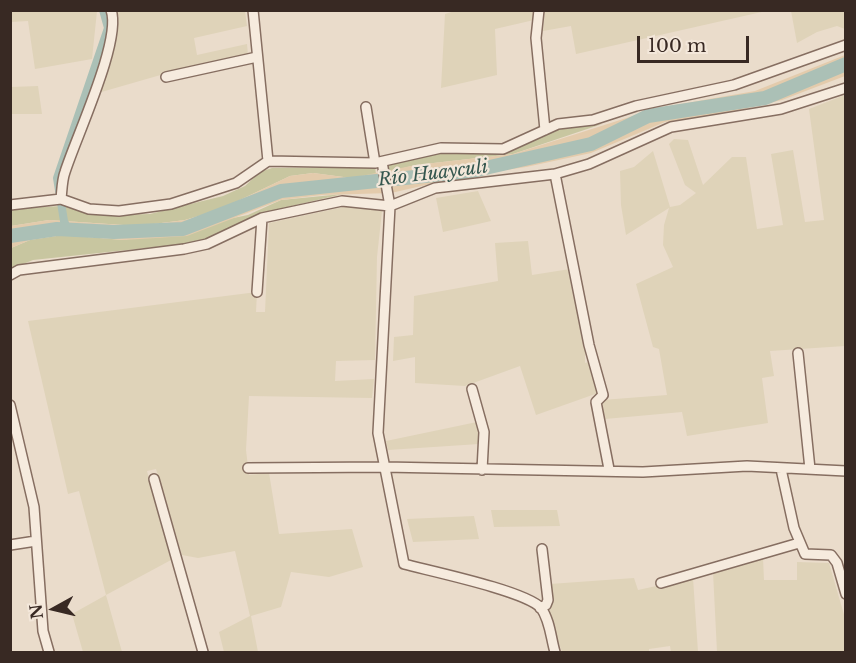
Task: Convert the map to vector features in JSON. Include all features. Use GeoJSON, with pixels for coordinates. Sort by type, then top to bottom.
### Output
{"type":"FeatureCollection","features":[{"type":"Feature","properties":{"kind":"street"},"geometry":{"type":"LineString","coordinates":[[62,200],[64,175],[110,49],[114,18],[111,10]]}},
{"type":"Feature","properties":{"kind":"street"},"geometry":{"type":"LineString","coordinates":[[253,10],[268,161]]}},
{"type":"Feature","properties":{"kind":"street"},"geometry":{"type":"LineString","coordinates":[[539,10],[536,38],[545,130]]}},
{"type":"Feature","properties":{"kind":"street"},"geometry":{"type":"LineString","coordinates":[[10,205],[62,200],[89,209],[119,211],[171,204],[236,183],[268,161],[380,165],[441,148],[503,149],[558,124],[593,120],[636,106],[734,85],[846,45]]}},
{"type":"Feature","properties":{"kind":"street"},"geometry":{"type":"LineString","coordinates":[[166,77],[257,57]]}},
{"type":"Feature","properties":{"kind":"street"},"geometry":{"type":"LineString","coordinates":[[10,275],[19,270],[184,249],[207,244],[262,218],[342,201],[389,202],[435,189],[555,174],[589,164],[671,127],[781,109],[846,88]]}},
{"type":"Feature","properties":{"kind":"street"},"geometry":{"type":"LineString","coordinates":[[366,107],[389,202],[378,433],[404,564],[482,584],[530,601],[540,608],[555,652]]}},
{"type":"Feature","properties":{"kind":"street"},"geometry":{"type":"LineString","coordinates":[[555,174],[589,345],[603,394],[596,402],[609,469]]}},
{"type":"Feature","properties":{"kind":"street"},"geometry":{"type":"LineString","coordinates":[[257,292],[262,218]]}},
{"type":"Feature","properties":{"kind":"street"},"geometry":{"type":"LineString","coordinates":[[798,353],[810,469]]}},
{"type":"Feature","properties":{"kind":"street"},"geometry":{"type":"LineString","coordinates":[[472,389],[484,432],[482,470]]}},
{"type":"Feature","properties":{"kind":"street"},"geometry":{"type":"LineString","coordinates":[[10,405],[32,499],[43,631],[49,652]]}},
{"type":"Feature","properties":{"kind":"street"},"geometry":{"type":"LineString","coordinates":[[248,468],[384,466],[482,470],[609,469],[643,472],[722,467],[846,471]]}},
{"type":"Feature","properties":{"kind":"street"},"geometry":{"type":"LineString","coordinates":[[781,469],[799,543],[805,554],[831,555],[837,563],[846,594]]}},
{"type":"Feature","properties":{"kind":"street"},"geometry":{"type":"LineString","coordinates":[[154,479],[203,652]]}},
{"type":"Feature","properties":{"kind":"street"},"geometry":{"type":"LineString","coordinates":[[10,545],[36,541]]}},
{"type":"Feature","properties":{"kind":"street"},"geometry":{"type":"LineString","coordinates":[[661,583],[799,543]]}},
{"type":"Feature","properties":{"kind":"street"},"geometry":{"type":"LineString","coordinates":[[540,608],[546,605],[548,600],[542,549]]}},
{"type":"Feature","properties":{"kind":"shaded area"},"geometry":{"type":"Polygon","coordinates":[[[458,10],[535,11],[534,20],[495,29],[497,75],[441,88],[445,14],[458,10]]]}},
{"type":"Feature","properties":{"kind":"shaded area"},"geometry":{"type":"Polygon","coordinates":[[[545,10],[766,11],[576,54],[571,26],[543,31],[545,10]]]}},
{"type":"Feature","properties":{"kind":"shaded area"},"geometry":{"type":"Polygon","coordinates":[[[10,11],[97,11],[92,59],[35,69],[28,21],[11,22],[10,11]]]}},
{"type":"Feature","properties":{"kind":"shaded area"},"geometry":{"type":"Polygon","coordinates":[[[116,11],[245,11],[247,26],[194,38],[197,55],[247,44],[248,55],[164,74],[98,93],[111,56],[119,17],[116,11]]]}},
{"type":"Feature","properties":{"kind":"shaded area"},"geometry":{"type":"Polygon","coordinates":[[[791,11],[845,11],[845,29],[837,26],[817,32],[797,43],[791,11]]]}},
{"type":"Feature","properties":{"kind":"shaded area"},"geometry":{"type":"Polygon","coordinates":[[[38,86],[42,114],[11,114],[11,87],[38,86]]]}},
{"type":"Feature","properties":{"kind":"shaded area"},"geometry":{"type":"Polygon","coordinates":[[[845,95],[845,346],[770,351],[774,376],[762,378],[768,423],[687,436],[682,412],[605,419],[602,400],[667,395],[659,349],[653,347],[636,284],[673,267],[663,245],[664,225],[669,208],[626,235],[621,205],[620,171],[634,167],[653,151],[670,207],[680,205],[696,193],[685,185],[669,144],[674,139],[688,140],[703,185],[732,157],[746,157],[757,229],[783,225],[771,154],[793,150],[805,222],[824,220],[809,109],[845,95]]]}},
{"type":"Feature","properties":{"kind":"shaded area"},"geometry":{"type":"Polygon","coordinates":[[[602,124],[513,154],[416,165],[387,172],[387,166],[441,151],[488,153],[559,128],[602,124]]]}},
{"type":"Feature","properties":{"kind":"shaded area"},"geometry":{"type":"Polygon","coordinates":[[[375,167],[376,174],[351,178],[313,173],[290,176],[219,210],[185,220],[138,226],[49,220],[11,226],[11,209],[61,206],[115,215],[150,214],[223,196],[245,186],[260,172],[272,168],[375,167]]]}},
{"type":"Feature","properties":{"kind":"shaded area"},"geometry":{"type":"Polygon","coordinates":[[[478,191],[491,221],[443,232],[436,198],[478,191]]]}},
{"type":"Feature","properties":{"kind":"shaded area"},"geometry":{"type":"Polygon","coordinates":[[[343,194],[283,208],[205,239],[184,244],[33,260],[11,269],[11,248],[30,240],[63,235],[124,240],[248,215],[281,200],[343,194]]]}},
{"type":"Feature","properties":{"kind":"shaded area"},"geometry":{"type":"Polygon","coordinates":[[[348,206],[382,211],[377,257],[375,360],[336,361],[335,381],[374,379],[372,398],[249,396],[246,450],[249,475],[269,473],[279,534],[352,529],[363,567],[329,577],[291,572],[281,607],[251,616],[258,652],[224,652],[219,632],[250,616],[235,551],[198,558],[182,555],[156,469],[147,471],[171,560],[106,595],[79,491],[68,494],[28,321],[257,292],[256,312],[265,312],[269,223],[348,206]]]}},
{"type":"Feature","properties":{"kind":"shaded area"},"geometry":{"type":"Polygon","coordinates":[[[528,241],[532,275],[570,269],[585,344],[585,363],[589,362],[598,393],[536,415],[520,366],[465,386],[415,383],[415,357],[393,361],[394,337],[413,335],[414,296],[498,281],[495,243],[528,241]]]}},
{"type":"Feature","properties":{"kind":"shaded area"},"geometry":{"type":"Polygon","coordinates":[[[477,422],[479,444],[388,450],[386,441],[477,422]]]}},
{"type":"Feature","properties":{"kind":"shaded area"},"geometry":{"type":"Polygon","coordinates":[[[491,510],[557,510],[560,526],[494,527],[491,510]]]}},
{"type":"Feature","properties":{"kind":"shaded area"},"geometry":{"type":"Polygon","coordinates":[[[474,516],[479,539],[413,542],[407,519],[474,516]]]}},
{"type":"Feature","properties":{"kind":"shaded area"},"geometry":{"type":"Polygon","coordinates":[[[763,558],[764,580],[797,580],[797,562],[829,563],[845,618],[845,652],[717,652],[713,572],[763,558]]]}},
{"type":"Feature","properties":{"kind":"shaded area"},"geometry":{"type":"Polygon","coordinates":[[[634,578],[638,590],[693,578],[698,652],[671,652],[670,646],[649,649],[649,652],[562,652],[548,611],[552,604],[550,584],[634,578]]]}},
{"type":"Feature","properties":{"kind":"shaded area"},"geometry":{"type":"Polygon","coordinates":[[[106,595],[122,652],[83,652],[72,614],[106,595]]]}},
{"type":"Feature","properties":{"kind":"sand"},"geometry":{"type":"Polygon","coordinates":[[[845,55],[845,76],[782,100],[731,112],[665,122],[591,153],[526,167],[465,176],[391,193],[322,195],[281,200],[187,236],[124,240],[63,235],[30,240],[11,248],[11,226],[49,220],[138,226],[185,220],[219,210],[290,176],[313,173],[351,178],[416,165],[513,154],[658,108],[755,91],[845,55]]]}},
{"type":"Feature","properties":{"kind":"waterway"},"geometry":{"type":"LineString","coordinates":[[68,229],[64,221],[57,178],[108,28],[103,10]]}},
{"type":"Feature","properties":{"kind":"waterway","name":"Río Huayculi"},"geometry":{"type":"LineString","coordinates":[[10,236],[57,229],[114,232],[183,229],[281,191],[472,171],[591,144],[648,116],[765,98],[846,64]]}}]}
